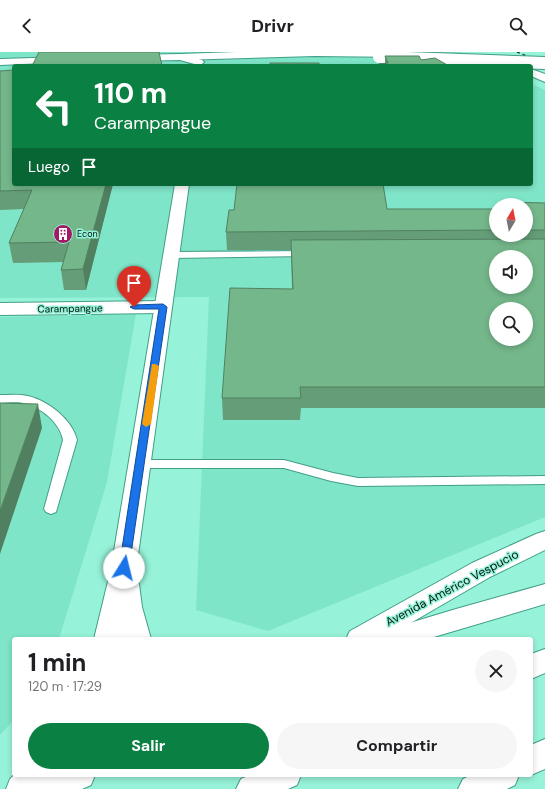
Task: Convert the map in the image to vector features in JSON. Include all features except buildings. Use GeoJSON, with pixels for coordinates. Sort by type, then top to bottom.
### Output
{"type":"FeatureCollection","features":[{"type":"Feature","properties":{"kind":"main road"},"geometry":{"type":"LineString","coordinates":[[508,64],[486,57],[459,55],[315,53],[230,58],[199,64],[117,61],[180,57],[230,58],[260,58],[379,57],[545,63]]}},
{"type":"Feature","properties":{"kind":"main road"},"geometry":{"type":"LineString","coordinates":[[180,57],[199,64]]}},
{"type":"Feature","properties":{"kind":"main road"},"geometry":{"type":"LineString","coordinates":[[230,58],[260,63],[338,64]]}},
{"type":"Feature","properties":{"kind":"main road"},"geometry":{"type":"LineString","coordinates":[[0,62],[78,62]]}},
{"type":"Feature","properties":{"kind":"main road"},"geometry":{"type":"LineString","coordinates":[[60,64],[78,62]]}},
{"type":"Feature","properties":{"kind":"main road"},"geometry":{"type":"LineString","coordinates":[[0,67],[12,67]]}},
{"type":"Feature","properties":{"kind":"main road"},"geometry":{"type":"LineString","coordinates":[[533,73],[545,78]]}},
{"type":"Feature","properties":{"kind":"main road"},"geometry":{"type":"LineString","coordinates":[[108,637],[124,568],[182,186]]}},
{"type":"Feature","properties":{"kind":"main road","name":"Carampangue"},"geometry":{"type":"LineString","coordinates":[[0,309],[163,307]]}},
{"type":"Feature","properties":{"kind":"main road","name":"Avenida Américo Vespucio"},"geometry":{"type":"LineString","coordinates":[[363,637],[475,573],[545,540]]}},
{"type":"Feature","properties":{"kind":"main road"},"geometry":{"type":"LineString","coordinates":[[124,568],[128,607],[136,637]]}},
{"type":"Feature","properties":{"kind":"main road","name":"Avenida Américo Vespucio"},"geometry":{"type":"LineString","coordinates":[[399,637],[456,619],[545,594]]}},
{"type":"Feature","properties":{"kind":"main road"},"geometry":{"type":"LineString","coordinates":[[533,666],[545,660]]}},
{"type":"Feature","properties":{"kind":"main road"},"geometry":{"type":"LineString","coordinates":[[533,759],[545,753]]}},
{"type":"Feature","properties":{"kind":"main road"},"geometry":{"type":"LineString","coordinates":[[22,789],[33,777]]}},
{"type":"Feature","properties":{"kind":"main road"},"geometry":{"type":"LineString","coordinates":[[47,789],[74,777]]}},
{"type":"Feature","properties":{"kind":"main road"},"geometry":{"type":"LineString","coordinates":[[253,789],[280,777]]}},
{"type":"Feature","properties":{"kind":"main road"},"geometry":{"type":"LineString","coordinates":[[475,789],[499,777]]}},
{"type":"Feature","properties":{"kind":"lane"},"geometry":{"type":"LineString","coordinates":[[171,255],[314,254]]}},
{"type":"Feature","properties":{"kind":"lane"},"geometry":{"type":"LineString","coordinates":[[0,399],[27,400],[41,406],[57,418],[70,433],[70,440],[51,509]]}},
{"type":"Feature","properties":{"kind":"lane"},"geometry":{"type":"LineString","coordinates":[[140,464],[284,464],[331,477],[358,482],[545,480]]}},
{"type":"Feature","properties":{"kind":"shaded area"},"geometry":{"type":"Polygon","coordinates":[[[0,52],[460,52],[487,64],[12,64],[12,186],[533,186],[533,85],[545,90],[545,517],[268,631],[196,610],[209,297],[0,298],[0,52]]]}},
{"type":"Feature","properties":{"kind":"shaded area"},"geometry":{"type":"Polygon","coordinates":[[[136,314],[107,482],[60,637],[12,637],[12,722],[0,735],[0,317],[136,314]]]}},
{"type":"Feature","properties":{"kind":"railway"},"geometry":{"type":"LineString","coordinates":[[517,52],[545,64]]}},
{"type":"Feature","properties":{"kind":"slow traffic"},"geometry":{"type":"LineString","coordinates":[[146,424],[155,366]]}},
{"type":"Feature","properties":{"kind":"place","name":"Econ"},"geometry":{"type":"Point","coordinates":[63,234]}},
{"type":"Feature","properties":{"kind":"route"},"geometry":{"type":"LineString","coordinates":[[124,568],[163,307],[134,307]]}}]}
